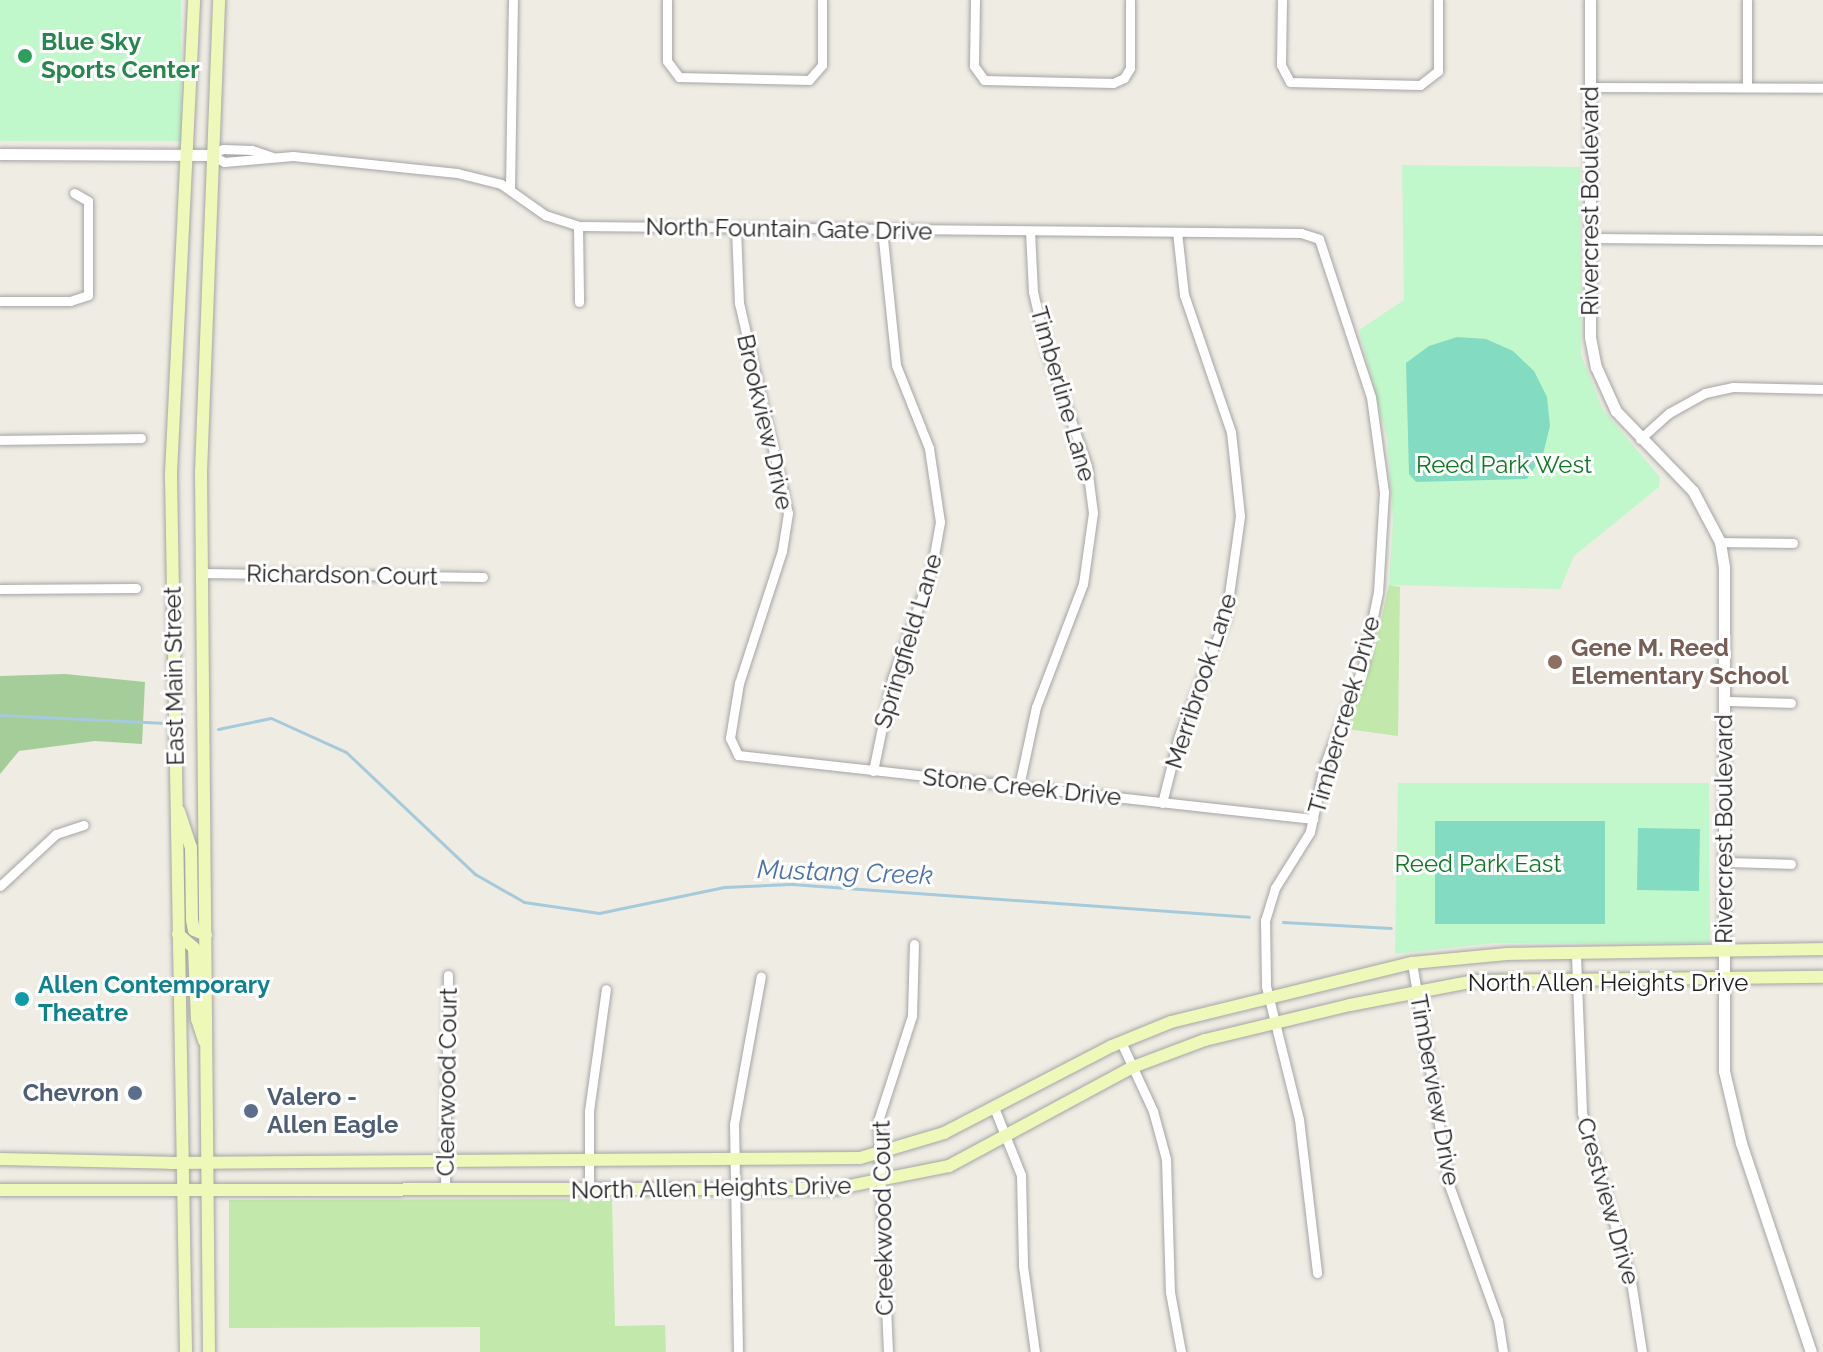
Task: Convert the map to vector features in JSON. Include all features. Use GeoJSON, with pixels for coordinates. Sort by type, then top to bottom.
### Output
{"type":"FeatureCollection","features":[{"type":"Feature","properties":{"kind":"main road","name":"East Main Street"},"geometry":{"type":"LineString","coordinates":[[186,1352],[171,457],[194,0]]}},
{"type":"Feature","properties":{"kind":"main road","name":"East Main Street"},"geometry":{"type":"LineString","coordinates":[[209,1352],[202,573],[211,155],[219,0]]}},
{"type":"Feature","properties":{"kind":"main road"},"geometry":{"type":"LineString","coordinates":[[176,805],[191,847],[194,930],[206,935]]}},
{"type":"Feature","properties":{"kind":"main road"},"geometry":{"type":"LineString","coordinates":[[178,934],[194,948],[197,1019],[207,1048]]}},
{"type":"Feature","properties":{"kind":"main road","name":"North Allen Heights Drive"},"geometry":{"type":"LineString","coordinates":[[0,1159],[207,1163],[588,1158],[735,1161],[878,1156],[916,1145],[995,1110],[1121,1042],[1269,996],[1412,963],[1507,954],[1723,954],[1823,949]]}},
{"type":"Feature","properties":{"kind":"main road","name":"North Allen Heights Drive"},"geometry":{"type":"LineString","coordinates":[[0,1190],[208,1187],[589,1191],[735,1190],[879,1184],[949,1166],[1133,1067],[1205,1040],[1276,1022],[1475,981],[1723,981],[1823,977]]}},
{"type":"Feature","properties":{"kind":"street"},"geometry":{"type":"LineString","coordinates":[[510,189],[513,0]]}},
{"type":"Feature","properties":{"kind":"street"},"geometry":{"type":"LineString","coordinates":[[667,0],[667,61],[679,77],[809,80],[818,75],[822,0]]}},
{"type":"Feature","properties":{"kind":"street"},"geometry":{"type":"LineString","coordinates":[[975,0],[974,66],[984,80],[1113,83],[1124,78],[1130,68],[1130,0]]}},
{"type":"Feature","properties":{"kind":"street"},"geometry":{"type":"LineString","coordinates":[[1282,0],[1281,65],[1296,85],[1420,85],[1433,79],[1438,66],[1438,0]]}},
{"type":"Feature","properties":{"kind":"street","name":"Rivercrest Boulevard"},"geometry":{"type":"LineString","coordinates":[[1590,0],[1590,337],[1596,367],[1616,411],[1693,491],[1720,542],[1725,701],[1723,981],[1727,1093],[1811,1352]]}},
{"type":"Feature","properties":{"kind":"street"},"geometry":{"type":"LineString","coordinates":[[1747,0],[1747,87]]}},
{"type":"Feature","properties":{"kind":"street"},"geometry":{"type":"LineString","coordinates":[[1590,87],[1823,88]]}},
{"type":"Feature","properties":{"kind":"street","name":"North Fountain Gate Drive"},"geometry":{"type":"LineString","coordinates":[[211,155],[223,149],[252,150],[272,157],[457,173],[510,189],[545,215],[578,226],[1308,234],[1319,239]]}},
{"type":"Feature","properties":{"kind":"street"},"geometry":{"type":"LineString","coordinates":[[0,154],[211,155]]}},
{"type":"Feature","properties":{"kind":"street"},"geometry":{"type":"LineString","coordinates":[[0,301],[70,301],[88,295],[88,201],[74,193]]}},
{"type":"Feature","properties":{"kind":"street"},"geometry":{"type":"LineString","coordinates":[[578,226],[579,302]]}},
{"type":"Feature","properties":{"kind":"street","name":"Brookview Drive"},"geometry":{"type":"LineString","coordinates":[[734,750],[730,738],[739,683],[782,551],[788,513],[739,303],[736,229]]}},
{"type":"Feature","properties":{"kind":"street","name":"Springfield Lane"},"geometry":{"type":"LineString","coordinates":[[873,771],[892,679],[931,572],[940,522],[929,448],[896,365],[882,230]]}},
{"type":"Feature","properties":{"kind":"street","name":"Timberline Lane"},"geometry":{"type":"LineString","coordinates":[[1019,786],[1036,707],[1083,584],[1093,513],[1087,466],[1047,352],[1033,292],[1030,231]]}},
{"type":"Feature","properties":{"kind":"street","name":"Merribrook Lane"},"geometry":{"type":"LineString","coordinates":[[1162,803],[1179,736],[1226,616],[1240,516],[1231,432],[1184,295],[1177,232]]}},
{"type":"Feature","properties":{"kind":"street"},"geometry":{"type":"LineString","coordinates":[[1590,238],[1823,240]]}},
{"type":"Feature","properties":{"kind":"street","name":"Timbercreek Drive"},"geometry":{"type":"LineString","coordinates":[[1317,1273],[1299,1119],[1269,996],[1264,948],[1269,905],[1313,819],[1324,766],[1363,666],[1384,542],[1384,492],[1371,397],[1319,239]]}},
{"type":"Feature","properties":{"kind":"street"},"geometry":{"type":"LineString","coordinates":[[1640,439],[1669,413],[1705,393],[1733,387],[1823,389]]}},
{"type":"Feature","properties":{"kind":"street"},"geometry":{"type":"LineString","coordinates":[[0,440],[141,438]]}},
{"type":"Feature","properties":{"kind":"street"},"geometry":{"type":"LineString","coordinates":[[1720,542],[1793,543]]}},
{"type":"Feature","properties":{"kind":"street","name":"Richardson Court"},"geometry":{"type":"LineString","coordinates":[[202,573],[483,577]]}},
{"type":"Feature","properties":{"kind":"street"},"geometry":{"type":"LineString","coordinates":[[0,589],[136,588]]}},
{"type":"Feature","properties":{"kind":"street"},"geometry":{"type":"LineString","coordinates":[[1725,701],[1791,703]]}},
{"type":"Feature","properties":{"kind":"street","name":"Stone Creek Drive"},"geometry":{"type":"LineString","coordinates":[[734,750],[744,758],[1313,819]]}},
{"type":"Feature","properties":{"kind":"street"},"geometry":{"type":"LineString","coordinates":[[0,886],[56,834],[84,825]]}},
{"type":"Feature","properties":{"kind":"street"},"geometry":{"type":"LineString","coordinates":[[1724,862],[1791,864]]}},
{"type":"Feature","properties":{"kind":"street","name":"Creekwood Court"},"geometry":{"type":"LineString","coordinates":[[888,1352],[878,1121],[912,1016],[914,944]]}},
{"type":"Feature","properties":{"kind":"street","name":"Crestview Drive"},"geometry":{"type":"LineString","coordinates":[[1576,955],[1582,1113],[1631,1281],[1642,1352]]}},
{"type":"Feature","properties":{"kind":"street","name":"Timberview Drive"},"geometry":{"type":"LineString","coordinates":[[1412,963],[1449,1185],[1498,1320],[1503,1352]]}},
{"type":"Feature","properties":{"kind":"street","name":"Clearwood Court"},"geometry":{"type":"LineString","coordinates":[[445,1189],[448,975]]}},
{"type":"Feature","properties":{"kind":"street"},"geometry":{"type":"LineString","coordinates":[[738,1352],[735,1108],[761,976]]}},
{"type":"Feature","properties":{"kind":"street"},"geometry":{"type":"LineString","coordinates":[[589,1191],[592,1079],[606,989]]}},
{"type":"Feature","properties":{"kind":"street"},"geometry":{"type":"LineString","coordinates":[[1121,1042],[1166,1159],[1170,1292],[1181,1352]]}},
{"type":"Feature","properties":{"kind":"street"},"geometry":{"type":"LineString","coordinates":[[995,1110],[1008,1136],[1021,1175],[1023,1266],[1035,1352]]}},
{"type":"Feature","properties":{"kind":"green space"},"geometry":{"type":"Polygon","coordinates":[[[0,0],[181,0],[181,141],[0,141],[0,0]]]}},
{"type":"Feature","properties":{"kind":"green space","name":"Reed Park West"},"geometry":{"type":"Polygon","coordinates":[[[1402,165],[1580,167],[1581,355],[1603,410],[1660,477],[1659,487],[1574,556],[1560,589],[1389,585],[1393,520],[1387,438],[1359,330],[1404,300],[1402,165]]]}},
{"type":"Feature","properties":{"kind":"green space"},"geometry":{"type":"Polygon","coordinates":[[[1457,337],[1486,339],[1513,351],[1534,371],[1547,397],[1550,426],[1543,454],[1527,479],[1416,482],[1409,474],[1406,363],[1429,346],[1457,337]]]}},
{"type":"Feature","properties":{"kind":"green space"},"geometry":{"type":"Polygon","coordinates":[[[1389,585],[1400,587],[1398,736],[1347,729],[1374,652],[1389,585]]]}},
{"type":"Feature","properties":{"kind":"green space"},"geometry":{"type":"Polygon","coordinates":[[[65,674],[145,682],[142,744],[95,741],[19,751],[0,774],[0,676],[65,674]]]}},
{"type":"Feature","properties":{"kind":"green space","name":"Reed Park East"},"geometry":{"type":"Polygon","coordinates":[[[1398,783],[1709,783],[1710,943],[1495,943],[1395,954],[1398,783]]]}},
{"type":"Feature","properties":{"kind":"green space"},"geometry":{"type":"Polygon","coordinates":[[[1435,821],[1605,821],[1605,924],[1435,924],[1435,821]]]}},
{"type":"Feature","properties":{"kind":"green space"},"geometry":{"type":"Polygon","coordinates":[[[1638,828],[1700,829],[1699,891],[1637,890],[1638,828]]]}},
{"type":"Feature","properties":{"kind":"green space"},"geometry":{"type":"Polygon","coordinates":[[[612,1199],[615,1326],[665,1325],[666,1352],[480,1352],[480,1327],[229,1328],[229,1200],[612,1199]]]}},
{"type":"Feature","properties":{"kind":"waterway","name":"Mustang Creek"},"geometry":{"type":"LineString","coordinates":[[0,715],[161,723]]}},
{"type":"Feature","properties":{"kind":"waterway","name":"Mustang Creek"},"geometry":{"type":"LineString","coordinates":[[218,729],[271,718],[346,752],[475,874],[524,902],[599,913],[725,887],[791,884],[1249,917]]}},
{"type":"Feature","properties":{"kind":"waterway","name":"Mustang Creek"},"geometry":{"type":"LineString","coordinates":[[1283,922],[1391,928]]}},
{"type":"Feature","properties":{"kind":"place","name":"Blue Sky Sports Center"},"geometry":{"type":"Point","coordinates":[25,56]}},
{"type":"Feature","properties":{"kind":"place","name":"Gene M. Reed Elementary School"},"geometry":{"type":"Point","coordinates":[1555,662]}},
{"type":"Feature","properties":{"kind":"place","name":"Allen Contemporary Theatre"},"geometry":{"type":"Point","coordinates":[22,999]}},
{"type":"Feature","properties":{"kind":"place","name":"Chevron"},"geometry":{"type":"Point","coordinates":[135,1093]}},
{"type":"Feature","properties":{"kind":"place","name":"Valero - Allen Eagle"},"geometry":{"type":"Point","coordinates":[251,1111]}}]}
